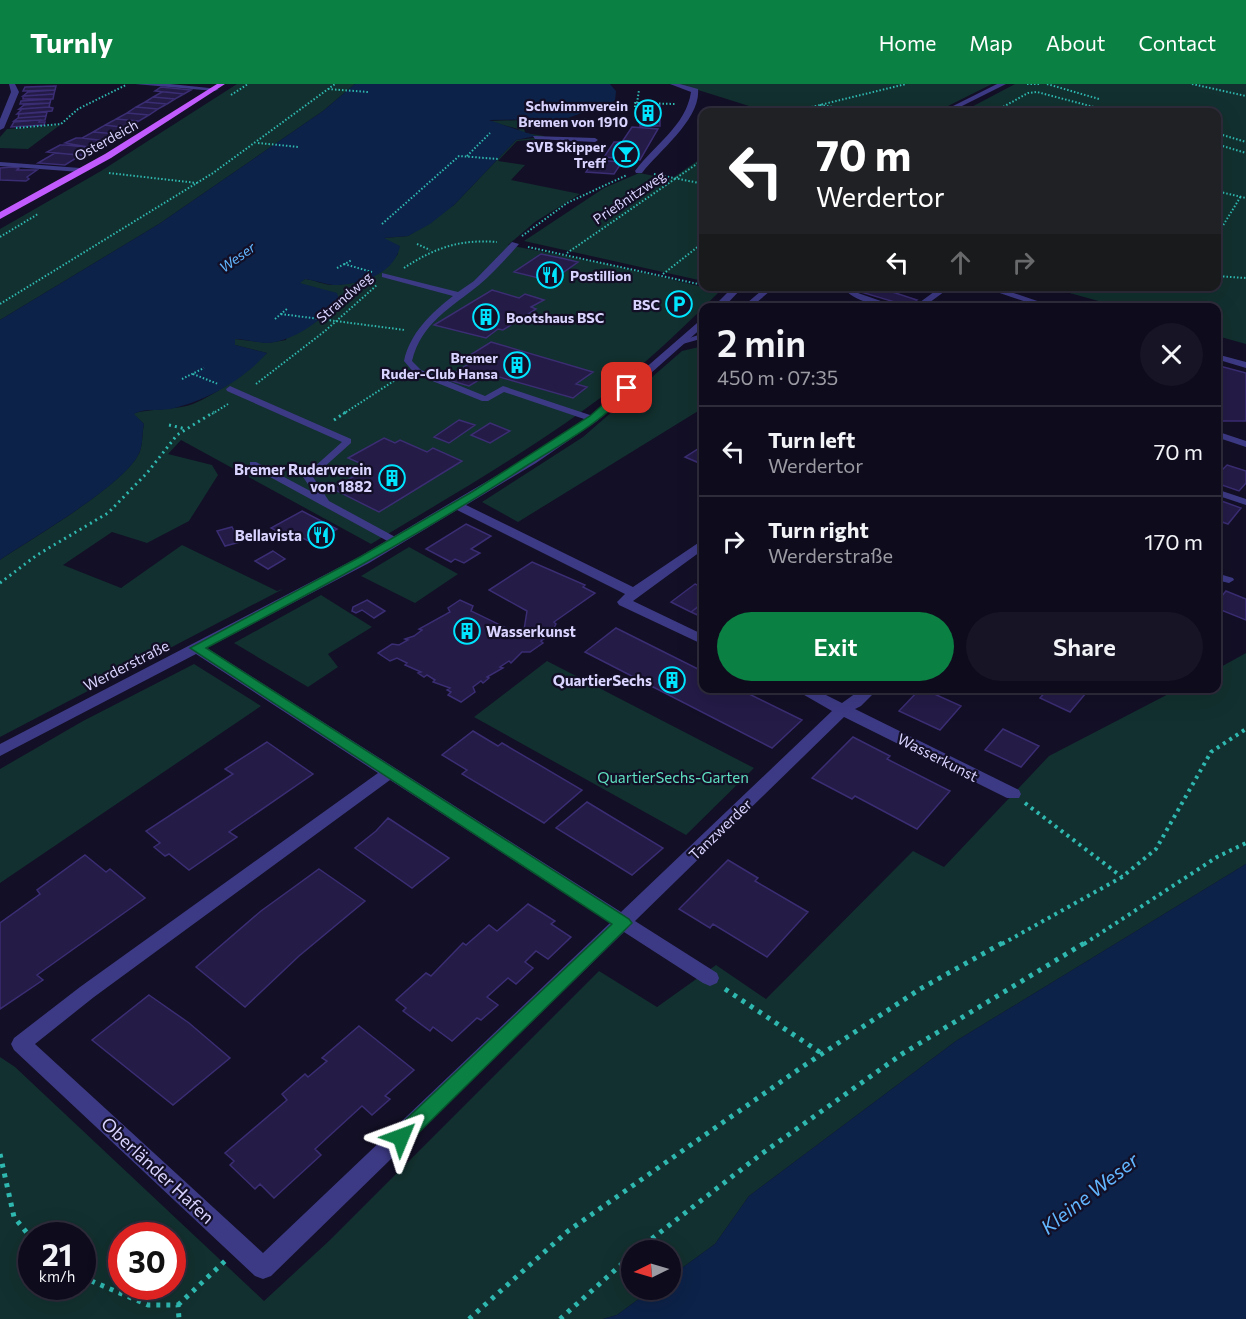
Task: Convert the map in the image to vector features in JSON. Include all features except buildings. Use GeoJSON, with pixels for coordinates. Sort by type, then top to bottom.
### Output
{"type":"FeatureCollection","features":[{"type":"Feature","properties":{"kind":"main road","name":"Osterdeich"},"geometry":{"type":"LineString","coordinates":[[0,216],[108,156],[222,84]]}},
{"type":"Feature","properties":{"kind":"street"},"geometry":{"type":"LineString","coordinates":[[138,84],[214,89]]}},
{"type":"Feature","properties":{"kind":"street"},"geometry":{"type":"LineString","coordinates":[[639,171],[688,115],[692,105],[695,91],[673,84]]}},
{"type":"Feature","properties":{"kind":"street"},"geometry":{"type":"LineString","coordinates":[[953,108],[1003,84]]}},
{"type":"Feature","properties":{"kind":"street"},"geometry":{"type":"LineString","coordinates":[[4,128],[15,92],[10,86]]}},
{"type":"Feature","properties":{"kind":"street"},"geometry":{"type":"LineString","coordinates":[[0,164],[80,170]]}},
{"type":"Feature","properties":{"kind":"street"},"geometry":{"type":"LineString","coordinates":[[722,303],[735,291]]}},
{"type":"Feature","properties":{"kind":"street","name":"Werderstraße"},"geometry":{"type":"LineString","coordinates":[[0,751],[396,542],[457,505],[593,419],[699,325]]}},
{"type":"Feature","properties":{"kind":"street"},"geometry":{"type":"LineString","coordinates":[[457,505],[634,593]]}},
{"type":"Feature","properties":{"kind":"street"},"geometry":{"type":"LineString","coordinates":[[699,547],[624,602],[699,639]]}},
{"type":"Feature","properties":{"kind":"street"},"geometry":{"type":"LineString","coordinates":[[196,648],[710,978]]}},
{"type":"Feature","properties":{"kind":"street","name":"Wasserkunst"},"geometry":{"type":"LineString","coordinates":[[809,693],[1013,794]]}},
{"type":"Feature","properties":{"kind":"street","name":"Tanzwerder"},"geometry":{"type":"LineString","coordinates":[[623,923],[843,709],[856,703],[867,693]]}},
{"type":"Feature","properties":{"kind":"street","name":"Oberländer Hafen"},"geometry":{"type":"LineString","coordinates":[[389,773],[87,992],[21,1044],[263,1268],[623,923]]}},
{"type":"Feature","properties":{"kind":"lane"},"geometry":{"type":"LineString","coordinates":[[535,137],[595,140]]}},
{"type":"Feature","properties":{"kind":"lane"},"geometry":{"type":"LineString","coordinates":[[515,244],[477,283],[459,296],[421,332],[409,351],[408,361],[418,372],[484,399],[502,389],[593,419]]}},
{"type":"Feature","properties":{"kind":"lane"},"geometry":{"type":"LineString","coordinates":[[387,276],[459,296]]}},
{"type":"Feature","properties":{"kind":"lane"},"geometry":{"type":"LineString","coordinates":[[751,303],[766,291]]}},
{"type":"Feature","properties":{"kind":"lane"},"geometry":{"type":"LineString","coordinates":[[849,291],[852,294],[881,303]]}},
{"type":"Feature","properties":{"kind":"lane"},"geometry":{"type":"LineString","coordinates":[[923,303],[941,291]]}},
{"type":"Feature","properties":{"kind":"lane"},"geometry":{"type":"LineString","coordinates":[[998,291],[1036,303]]}},
{"type":"Feature","properties":{"kind":"lane"},"geometry":{"type":"LineString","coordinates":[[679,343],[699,337]]}},
{"type":"Feature","properties":{"kind":"lane"},"geometry":{"type":"LineString","coordinates":[[1221,358],[1246,365]]}},
{"type":"Feature","properties":{"kind":"lane"},"geometry":{"type":"LineString","coordinates":[[230,389],[348,441],[308,477],[326,504]]}},
{"type":"Feature","properties":{"kind":"lane"},"geometry":{"type":"LineString","coordinates":[[1221,436],[1246,444]]}},
{"type":"Feature","properties":{"kind":"lane"},"geometry":{"type":"LineString","coordinates":[[253,464],[396,542]]}},
{"type":"Feature","properties":{"kind":"lane"},"geometry":{"type":"LineString","coordinates":[[1221,494],[1246,502]]}},
{"type":"Feature","properties":{"kind":"lane"},"geometry":{"type":"LineString","coordinates":[[1221,578],[1229,580]]}},
{"type":"Feature","properties":{"kind":"path"},"geometry":{"type":"LineString","coordinates":[[4,128],[61,124],[93,99],[107,97],[127,84]]}},
{"type":"Feature","properties":{"kind":"path"},"geometry":{"type":"LineString","coordinates":[[234,84],[246,85]]}},
{"type":"Feature","properties":{"kind":"path"},"geometry":{"type":"LineString","coordinates":[[0,304],[198,183],[258,142],[335,84]]}},
{"type":"Feature","properties":{"kind":"path"},"geometry":{"type":"LineString","coordinates":[[805,108],[906,84]]}},
{"type":"Feature","properties":{"kind":"path"},"geometry":{"type":"LineString","coordinates":[[1027,84],[1041,84]]}},
{"type":"Feature","properties":{"kind":"path"},"geometry":{"type":"LineString","coordinates":[[1047,84],[1099,99]]}},
{"type":"Feature","properties":{"kind":"path"},"geometry":{"type":"LineString","coordinates":[[1192,84],[1246,96]]}},
{"type":"Feature","properties":{"kind":"path"},"geometry":{"type":"LineString","coordinates":[[328,89],[368,92]]}},
{"type":"Feature","properties":{"kind":"path"},"geometry":{"type":"LineString","coordinates":[[635,107],[639,90]]}},
{"type":"Feature","properties":{"kind":"path"},"geometry":{"type":"LineString","coordinates":[[1001,108],[1028,93],[1037,92],[1098,108]]}},
{"type":"Feature","properties":{"kind":"path"},"geometry":{"type":"LineString","coordinates":[[637,103],[692,105]]}},
{"type":"Feature","properties":{"kind":"path"},"geometry":{"type":"LineString","coordinates":[[816,105],[839,108]]}},
{"type":"Feature","properties":{"kind":"path"},"geometry":{"type":"LineString","coordinates":[[466,156],[490,133]]}},
{"type":"Feature","properties":{"kind":"path"},"geometry":{"type":"LineString","coordinates":[[1221,134],[1246,142]]}},
{"type":"Feature","properties":{"kind":"path"},"geometry":{"type":"LineString","coordinates":[[258,142],[298,147]]}},
{"type":"Feature","properties":{"kind":"path"},"geometry":{"type":"LineString","coordinates":[[1221,146],[1246,153]]}},
{"type":"Feature","properties":{"kind":"path"},"geometry":{"type":"LineString","coordinates":[[382,224],[459,156],[498,159]]}},
{"type":"Feature","properties":{"kind":"path","name":"Prießnitzweg"},"geometry":{"type":"LineString","coordinates":[[566,253],[699,162]]}},
{"type":"Feature","properties":{"kind":"path"},"geometry":{"type":"LineString","coordinates":[[515,244],[526,232],[567,203],[639,171],[699,183]]}},
{"type":"Feature","properties":{"kind":"path"},"geometry":{"type":"LineString","coordinates":[[113,174],[198,183]]}},
{"type":"Feature","properties":{"kind":"path"},"geometry":{"type":"LineString","coordinates":[[1221,192],[1246,198]]}},
{"type":"Feature","properties":{"kind":"path"},"geometry":{"type":"LineString","coordinates":[[1221,229],[1241,196]]}},
{"type":"Feature","properties":{"kind":"path","name":"Strandweg"},"geometry":{"type":"LineString","coordinates":[[0,583],[37,555],[108,513],[147,473],[177,435],[243,394],[354,308],[365,292],[431,250],[466,239],[515,244],[663,274],[699,284]]}},
{"type":"Feature","properties":{"kind":"path"},"geometry":{"type":"LineString","coordinates":[[417,244],[431,250]]}},
{"type":"Feature","properties":{"kind":"path"},"geometry":{"type":"LineString","coordinates":[[663,274],[699,246]]}},
{"type":"Feature","properties":{"kind":"path"},"geometry":{"type":"LineString","coordinates":[[337,268],[352,260]]}},
{"type":"Feature","properties":{"kind":"path"},"geometry":{"type":"LineString","coordinates":[[344,264],[387,276]]}},
{"type":"Feature","properties":{"kind":"path"},"geometry":{"type":"LineString","coordinates":[[1221,276],[1246,278]]}},
{"type":"Feature","properties":{"kind":"path"},"geometry":{"type":"LineString","coordinates":[[275,319],[288,308]]}},
{"type":"Feature","properties":{"kind":"path"},"geometry":{"type":"LineString","coordinates":[[281,314],[421,332]]}},
{"type":"Feature","properties":{"kind":"path"},"geometry":{"type":"LineString","coordinates":[[182,379],[204,368]]}},
{"type":"Feature","properties":{"kind":"path"},"geometry":{"type":"LineString","coordinates":[[321,429],[414,368]]}},
{"type":"Feature","properties":{"kind":"path"},"geometry":{"type":"LineString","coordinates":[[193,374],[230,389]]}},
{"type":"Feature","properties":{"kind":"path"},"geometry":{"type":"LineString","coordinates":[[169,425],[187,429]]}},
{"type":"Feature","properties":{"kind":"path"},"geometry":{"type":"LineString","coordinates":[[469,1319],[568,1231],[822,1054],[920,989],[1122,877],[1156,849],[1211,752],[1246,729]]}},
{"type":"Feature","properties":{"kind":"path"},"geometry":{"type":"LineString","coordinates":[[1013,794],[1122,877]]}},
{"type":"Feature","properties":{"kind":"path"},"geometry":{"type":"LineString","coordinates":[[650,1240],[760,1155],[902,1054],[1128,917],[1216,857],[1246,843]]}},
{"type":"Feature","properties":{"kind":"path"},"geometry":{"type":"LineString","coordinates":[[710,978],[822,1054]]}},
{"type":"Feature","properties":{"kind":"path"},"geometry":{"type":"LineString","coordinates":[[0,1154],[14,1216],[19,1222]]}},
{"type":"Feature","properties":{"kind":"path"},"geometry":{"type":"LineString","coordinates":[[96,1283],[148,1305],[178,1305],[241,1247]]}},
{"type":"Feature","properties":{"kind":"path"},"geometry":{"type":"LineString","coordinates":[[560,1319],[621,1265]]}},
{"type":"Feature","properties":{"kind":"path"},"geometry":{"type":"LineString","coordinates":[[178,1305],[179,1319]]}},
{"type":"Feature","properties":{"kind":"green space"},"geometry":{"type":"Polygon","coordinates":[[[237,84],[355,84],[323,111],[159,224],[0,320],[0,229],[101,171],[237,84]]]}},
{"type":"Feature","properties":{"kind":"green space"},"geometry":{"type":"Polygon","coordinates":[[[679,84],[992,84],[944,108],[761,108],[679,84]]]}},
{"type":"Feature","properties":{"kind":"green space"},"geometry":{"type":"Polygon","coordinates":[[[1015,84],[1246,84],[1246,344],[1221,337],[1221,303],[1106,303],[1062,291],[1221,291],[1221,108],[970,108],[1015,84]]]}},
{"type":"Feature","properties":{"kind":"green space"},"geometry":{"type":"Polygon","coordinates":[[[585,118],[595,120],[523,122],[525,133],[544,136],[543,139],[517,141],[498,161],[525,165],[511,180],[580,194],[535,222],[508,245],[606,264],[699,286],[699,291],[720,291],[708,303],[699,303],[699,312],[646,361],[560,427],[371,544],[181,440],[168,454],[212,465],[218,475],[189,521],[147,543],[112,532],[63,565],[121,588],[182,545],[277,591],[283,589],[0,737],[0,560],[99,494],[132,464],[142,445],[144,424],[133,414],[193,404],[232,382],[267,353],[235,345],[235,339],[268,343],[286,340],[303,285],[299,283],[305,279],[330,285],[352,283],[376,274],[398,254],[384,238],[408,236],[454,205],[516,140],[535,136],[521,133],[518,129],[488,121],[585,118]]]}},
{"type":"Feature","properties":{"kind":"green space"},"geometry":{"type":"Polygon","coordinates":[[[60,125],[28,149],[0,148],[0,137],[7,129],[60,125]]]}},
{"type":"Feature","properties":{"kind":"green space"},"geometry":{"type":"Polygon","coordinates":[[[699,160],[699,280],[524,241],[604,188],[639,173],[671,179],[699,160]]]}},
{"type":"Feature","properties":{"kind":"green space"},"geometry":{"type":"Polygon","coordinates":[[[699,347],[699,410],[518,522],[482,502],[583,437],[682,351],[699,347]]]}},
{"type":"Feature","properties":{"kind":"green space"},"geometry":{"type":"Polygon","coordinates":[[[409,547],[458,574],[415,603],[361,576],[409,547]]]}},
{"type":"Feature","properties":{"kind":"green space"},"geometry":{"type":"Polygon","coordinates":[[[321,595],[372,627],[328,654],[338,667],[308,687],[234,643],[321,595]]]}},
{"type":"Feature","properties":{"kind":"green space"},"geometry":{"type":"Polygon","coordinates":[[[1246,653],[1246,864],[956,1041],[749,1196],[715,1244],[681,1269],[681,1240],[621,1240],[621,1300],[637,1300],[617,1315],[603,1319],[0,1319],[0,1057],[15,1067],[180,1222],[108,1222],[108,1300],[186,1300],[186,1228],[264,1301],[330,1240],[599,971],[657,1007],[716,965],[766,999],[913,851],[944,867],[1049,756],[1170,693],[1221,693],[1221,667],[1246,653]]]}},
{"type":"Feature","properties":{"kind":"green space","name":"QuartierSechs-Garten"},"geometry":{"type":"Polygon","coordinates":[[[547,661],[754,768],[686,835],[474,717],[547,661]]]}},
{"type":"Feature","properties":{"kind":"green space"},"geometry":{"type":"Polygon","coordinates":[[[194,664],[261,706],[0,883],[0,769],[83,721],[194,664]]]}},
{"type":"Feature","properties":{"kind":"water","name":"Weser"},"geometry":{"type":"Polygon","coordinates":[[[355,84],[610,84],[616,91],[615,101],[565,119],[489,120],[536,136],[516,140],[454,205],[430,224],[408,236],[384,238],[400,246],[390,265],[382,272],[363,281],[343,285],[305,279],[300,283],[337,293],[340,303],[306,329],[288,338],[267,343],[235,339],[235,345],[267,353],[247,372],[197,401],[170,409],[142,411],[134,414],[144,424],[141,448],[132,464],[118,479],[77,510],[0,560],[0,320],[159,224],[323,111],[355,84]]]}},
{"type":"Feature","properties":{"kind":"water","name":"Kleine Weser"},"geometry":{"type":"Polygon","coordinates":[[[1246,864],[1246,1319],[603,1319],[617,1315],[637,1300],[681,1300],[681,1269],[715,1244],[749,1196],[956,1041],[1246,864]]]}},
{"type":"Feature","properties":{"kind":"place","name":"Schwimmverein Bremen von 1910"},"geometry":{"type":"Point","coordinates":[648,113]}},
{"type":"Feature","properties":{"kind":"place","name":"SVB Skipper Treff"},"geometry":{"type":"Point","coordinates":[626,154]}},
{"type":"Feature","properties":{"kind":"place","name":"Postillion"},"geometry":{"type":"Point","coordinates":[550,275]}},
{"type":"Feature","properties":{"kind":"place","name":"BSC"},"geometry":{"type":"Point","coordinates":[679,304]}},
{"type":"Feature","properties":{"kind":"place","name":"Bootshaus BSC"},"geometry":{"type":"Point","coordinates":[486,317]}},
{"type":"Feature","properties":{"kind":"place","name":"Bremer Ruder-Club Hansa"},"geometry":{"type":"Point","coordinates":[517,365]}},
{"type":"Feature","properties":{"kind":"place","name":"Bremer Ruderverein von 1882"},"geometry":{"type":"Point","coordinates":[392,478]}},
{"type":"Feature","properties":{"kind":"place","name":"Bellavista"},"geometry":{"type":"Point","coordinates":[321,535]}},
{"type":"Feature","properties":{"kind":"place","name":"Wasserkunst"},"geometry":{"type":"Point","coordinates":[467,631]}},
{"type":"Feature","properties":{"kind":"place","name":"QuartierSechs"},"geometry":{"type":"Point","coordinates":[672,680]}},
{"type":"Feature","properties":{"kind":"route"},"geometry":{"type":"LineString","coordinates":[[401,1137],[623,923],[196,648],[364,560],[476,494],[593,419],[627,388]]}}]}
